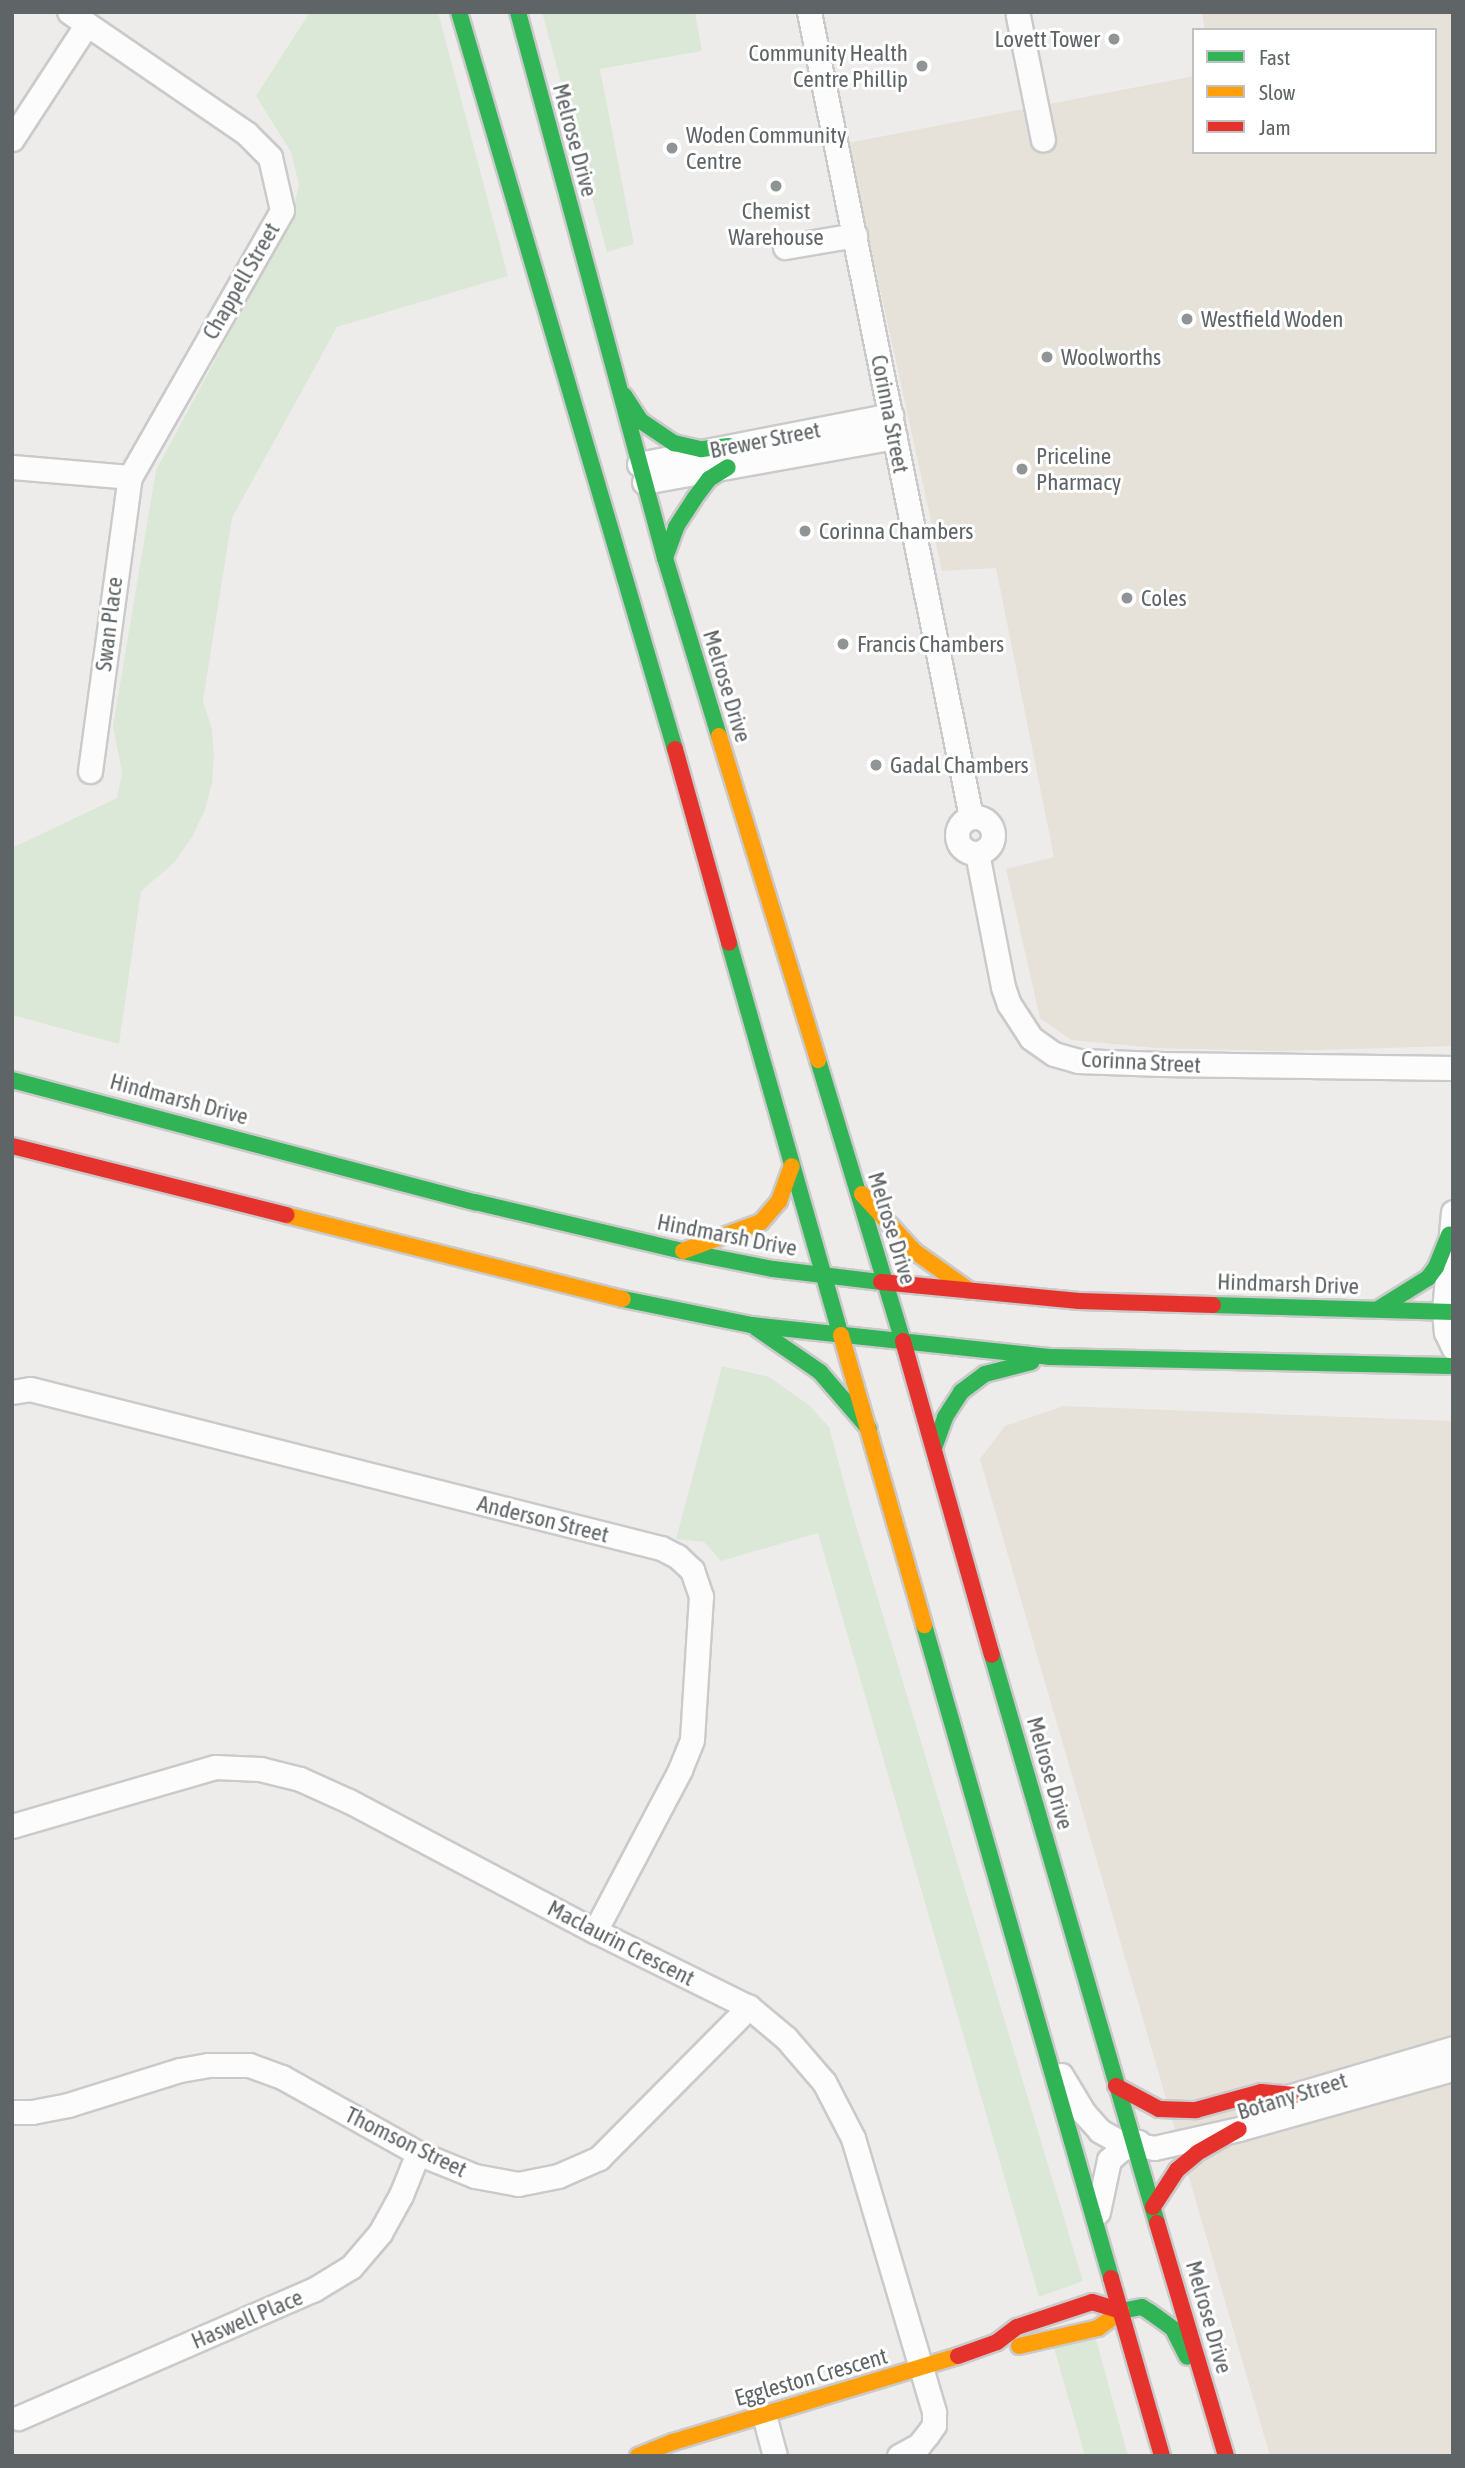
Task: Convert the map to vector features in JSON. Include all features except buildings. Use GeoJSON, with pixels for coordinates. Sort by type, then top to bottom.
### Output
{"type":"FeatureCollection","features":[{"type":"Feature","properties":{"kind":"main road","name":"Melrose Drive"},"geometry":{"type":"LineString","coordinates":[[459,12],[601,473],[624,480],[665,558],[885,1282],[1132,2145],[1153,2207],[1226,2456]]}},
{"type":"Feature","properties":{"kind":"main road","name":"Melrose Drive"},"geometry":{"type":"LineString","coordinates":[[518,12],[617,386],[624,480],[659,636],[792,1166],[1162,2456]]}},
{"type":"Feature","properties":{"kind":"main road"},"geometry":{"type":"LineString","coordinates":[[617,386],[641,421],[674,443],[729,457],[709,479],[676,527],[665,558]]}},
{"type":"Feature","properties":{"kind":"main road"},"geometry":{"type":"LineString","coordinates":[[673,585],[674,603],[659,636],[694,656]]}},
{"type":"Feature","properties":{"kind":"main road","name":"Hindmarsh Drive"},"geometry":{"type":"LineString","coordinates":[[12,1080],[475,1202],[682,1251],[824,1275],[973,1293],[1079,1301],[1448,1311]]}},
{"type":"Feature","properties":{"kind":"main road"},"geometry":{"type":"LineString","coordinates":[[12,1146],[599,1294],[751,1325],[1049,1357],[1453,1366]]}},
{"type":"Feature","properties":{"kind":"main road"},"geometry":{"type":"LineString","coordinates":[[682,1251],[761,1222],[779,1201],[792,1166]]}},
{"type":"Feature","properties":{"kind":"main road"},"geometry":{"type":"LineString","coordinates":[[857,1189],[914,1251],[973,1293]]}},
{"type":"Feature","properties":{"kind":"main road"},"geometry":{"type":"LineString","coordinates":[[1378,1309],[1428,1278],[1436,1267],[1451,1223]]}},
{"type":"Feature","properties":{"kind":"main road"},"geometry":{"type":"LineString","coordinates":[[751,1325],[820,1372],[869,1429]]}},
{"type":"Feature","properties":{"kind":"main road"},"geometry":{"type":"LineString","coordinates":[[934,1448],[945,1418],[961,1392],[985,1374],[1049,1357]]}},
{"type":"Feature","properties":{"kind":"main road"},"geometry":{"type":"LineString","coordinates":[[1116,2086],[1159,2109],[1196,2110],[1261,2092],[1295,2095]]}},
{"type":"Feature","properties":{"kind":"main road"},"geometry":{"type":"LineString","coordinates":[[1153,2207],[1177,2170],[1197,2153],[1239,2129]]}},
{"type":"Feature","properties":{"kind":"main road"},"geometry":{"type":"LineString","coordinates":[[1158,2279],[1164,2244]]}},
{"type":"Feature","properties":{"kind":"main road","name":"Eggleston Crescent"},"geometry":{"type":"LineString","coordinates":[[638,2456],[673,2442],[921,2369],[997,2342],[1017,2327],[1092,2302],[1121,2311]]}},
{"type":"Feature","properties":{"kind":"main road","name":"Eggleston Crescent"},"geometry":{"type":"LineString","coordinates":[[997,2342],[1020,2346],[1098,2329],[1121,2311],[1146,2303],[1173,2329],[1192,2367],[1205,2385]]}},
{"type":"Feature","properties":{"kind":"street","name":"Corinna Street"},"geometry":{"type":"LineString","coordinates":[[809,12],[971,817],[983,818],[993,832],[987,848],[976,853],[1003,987],[1022,1026],[1037,1044],[1054,1054],[1078,1061],[1453,1068]]}},
{"type":"Feature","properties":{"kind":"street"},"geometry":{"type":"LineString","coordinates":[[1018,16],[1043,140]]}},
{"type":"Feature","properties":{"kind":"street"},"geometry":{"type":"LineString","coordinates":[[12,139],[78,18]]}},
{"type":"Feature","properties":{"kind":"street","name":"Chappell Street"},"geometry":{"type":"LineString","coordinates":[[78,18],[246,133],[270,157],[282,210],[130,477]]}},
{"type":"Feature","properties":{"kind":"street"},"geometry":{"type":"LineString","coordinates":[[785,247],[855,235]]}},
{"type":"Feature","properties":{"kind":"street","name":"Brewer Street"},"geometry":{"type":"LineString","coordinates":[[624,480],[893,426]]}},
{"type":"Feature","properties":{"kind":"street"},"geometry":{"type":"LineString","coordinates":[[12,467],[130,477]]}},
{"type":"Feature","properties":{"kind":"street","name":"Swan Place"},"geometry":{"type":"LineString","coordinates":[[90,771],[130,477]]}},
{"type":"Feature","properties":{"kind":"street"},"geometry":{"type":"LineString","coordinates":[[1404,1365],[1424,1358],[1452,1341],[1448,1311],[1451,1223]]}},
{"type":"Feature","properties":{"kind":"street","name":"Anderson Street"},"geometry":{"type":"LineString","coordinates":[[12,1392],[30,1389],[661,1548],[677,1556],[692,1570],[701,1596],[698,1690],[692,1740],[680,1770],[595,1931]]}},
{"type":"Feature","properties":{"kind":"street","name":"Maclaurin Crescent"},"geometry":{"type":"LineString","coordinates":[[12,1826],[215,1767],[260,1769],[300,1779],[349,1801],[595,1931],[749,2007],[786,2038],[824,2082],[853,2138],[934,2412],[934,2425],[919,2445],[899,2456]]}},
{"type":"Feature","properties":{"kind":"street","name":"Thomson Street"},"geometry":{"type":"LineString","coordinates":[[12,2112],[32,2112],[68,2105],[180,2070],[208,2065],[249,2065],[282,2077],[418,2153],[475,2176],[518,2184],[558,2176],[599,2158],[749,2007]]}},
{"type":"Feature","properties":{"kind":"street","name":"Botany Street"},"geometry":{"type":"LineString","coordinates":[[1096,2227],[1104,2169],[1109,2160],[1132,2145],[1453,2048]]}},
{"type":"Feature","properties":{"kind":"street","name":"Botany Street"},"geometry":{"type":"LineString","coordinates":[[1048,2055],[1092,2124],[1118,2141],[1132,2145],[1163,2147],[1239,2129],[1453,2069]]}},
{"type":"Feature","properties":{"kind":"street","name":"Haswell Place"},"geometry":{"type":"LineString","coordinates":[[18,2418],[313,2290],[351,2267],[380,2233],[401,2195],[418,2153]]}},
{"type":"Feature","properties":{"kind":"street"},"geometry":{"type":"LineString","coordinates":[[764,2415],[775,2456]]}},
{"type":"Feature","properties":{"kind":"shaded area","name":"Westfield Woden"},"geometry":{"type":"Polygon","coordinates":[[[1202,12],[1453,12],[1453,1046],[1282,1051],[1156,1048],[1071,1040],[1040,1018],[1006,869],[1054,857],[996,568],[942,571],[848,143],[1192,76],[1192,154],[1437,154],[1437,28],[1205,28],[1202,12]]]}},
{"type":"Feature","properties":{"kind":"shaded area"},"geometry":{"type":"Polygon","coordinates":[[[1063,1406],[1453,1421],[1453,2456],[1270,2456],[980,1459],[1005,1426],[1063,1406]]]}},
{"type":"Feature","properties":{"kind":"green space"},"geometry":{"type":"Polygon","coordinates":[[[310,12],[438,12],[508,276],[337,327],[232,518],[203,701],[212,729],[212,783],[205,810],[192,837],[174,863],[141,891],[119,1044],[12,1015],[12,848],[117,798],[122,773],[113,726],[156,470],[291,219],[299,185],[291,152],[256,96],[310,12]]]}},
{"type":"Feature","properties":{"kind":"green space"},"geometry":{"type":"Polygon","coordinates":[[[542,12],[695,12],[702,51],[600,69],[634,244],[607,252],[542,12]]]}},
{"type":"Feature","properties":{"kind":"green space"},"geometry":{"type":"Polygon","coordinates":[[[722,1366],[769,1377],[809,1405],[829,1427],[852,1512],[1083,2281],[1039,2297],[818,1533],[721,1561],[704,1542],[676,1539],[722,1366]]]}},
{"type":"Feature","properties":{"kind":"green space"},"geometry":{"type":"Polygon","coordinates":[[[1096,2339],[1128,2456],[1085,2456],[1053,2345],[1096,2339]]]}},
{"type":"Feature","properties":{"kind":"traffic: fast"},"geometry":{"type":"LineString","coordinates":[[459,12],[675,749]]}},
{"type":"Feature","properties":{"kind":"traffic: fast"},"geometry":{"type":"LineString","coordinates":[[518,12],[665,558],[719,736]]}},
{"type":"Feature","properties":{"kind":"traffic: fast"},"geometry":{"type":"LineString","coordinates":[[624,395],[641,421],[674,443],[701,449],[729,446]]}},
{"type":"Feature","properties":{"kind":"traffic: fast"},"geometry":{"type":"LineString","coordinates":[[665,558],[676,527],[694,499],[709,479],[728,467]]}},
{"type":"Feature","properties":{"kind":"traffic: fast"},"geometry":{"type":"LineString","coordinates":[[729,943],[841,1335]]}},
{"type":"Feature","properties":{"kind":"traffic: fast"},"geometry":{"type":"LineString","coordinates":[[818,1060],[903,1341]]}},
{"type":"Feature","properties":{"kind":"traffic: fast"},"geometry":{"type":"LineString","coordinates":[[12,1080],[475,1202],[682,1251],[773,1269],[881,1282]]}},
{"type":"Feature","properties":{"kind":"traffic: fast"},"geometry":{"type":"LineString","coordinates":[[1378,1309],[1428,1278],[1436,1267],[1449,1234]]}},
{"type":"Feature","properties":{"kind":"traffic: fast"},"geometry":{"type":"LineString","coordinates":[[623,1299],[751,1325],[1049,1357],[1453,1366]]}},
{"type":"Feature","properties":{"kind":"traffic: fast"},"geometry":{"type":"LineString","coordinates":[[1213,1305],[1453,1312]]}},
{"type":"Feature","properties":{"kind":"traffic: fast"},"geometry":{"type":"LineString","coordinates":[[756,1328],[820,1372],[869,1429]]}},
{"type":"Feature","properties":{"kind":"traffic: fast"},"geometry":{"type":"LineString","coordinates":[[934,1448],[945,1417],[961,1392],[985,1374],[1031,1362]]}},
{"type":"Feature","properties":{"kind":"traffic: fast"},"geometry":{"type":"LineString","coordinates":[[924,1625],[1111,2278]]}},
{"type":"Feature","properties":{"kind":"traffic: fast"},"geometry":{"type":"LineString","coordinates":[[992,1655],[1157,2223]]}},
{"type":"Feature","properties":{"kind":"traffic: fast"},"geometry":{"type":"LineString","coordinates":[[1121,2311],[1142,2307],[1150,2312],[1173,2329],[1187,2357]]}},
{"type":"Feature","properties":{"kind":"traffic: slow"},"geometry":{"type":"LineString","coordinates":[[719,736],[818,1060]]}},
{"type":"Feature","properties":{"kind":"traffic: slow"},"geometry":{"type":"LineString","coordinates":[[683,1251],[761,1222],[779,1201],[792,1166]]}},
{"type":"Feature","properties":{"kind":"traffic: slow"},"geometry":{"type":"LineString","coordinates":[[862,1194],[914,1251],[970,1291]]}},
{"type":"Feature","properties":{"kind":"traffic: slow"},"geometry":{"type":"LineString","coordinates":[[286,1215],[623,1299]]}},
{"type":"Feature","properties":{"kind":"traffic: slow"},"geometry":{"type":"LineString","coordinates":[[841,1335],[924,1625]]}},
{"type":"Feature","properties":{"kind":"traffic: slow"},"geometry":{"type":"LineString","coordinates":[[1019,2346],[1098,2328],[1121,2311]]}},
{"type":"Feature","properties":{"kind":"traffic: slow"},"geometry":{"type":"LineString","coordinates":[[638,2456],[673,2442],[958,2356]]}},
{"type":"Feature","properties":{"kind":"traffic: jam"},"geometry":{"type":"LineString","coordinates":[[675,749],[729,943]]}},
{"type":"Feature","properties":{"kind":"traffic: jam"},"geometry":{"type":"LineString","coordinates":[[12,1146],[286,1215]]}},
{"type":"Feature","properties":{"kind":"traffic: jam"},"geometry":{"type":"LineString","coordinates":[[881,1282],[1079,1301],[1213,1305]]}},
{"type":"Feature","properties":{"kind":"traffic: jam"},"geometry":{"type":"LineString","coordinates":[[903,1341],[992,1655]]}},
{"type":"Feature","properties":{"kind":"traffic: jam"},"geometry":{"type":"LineString","coordinates":[[1116,2086],[1159,2109],[1196,2110],[1261,2092],[1295,2095]]}},
{"type":"Feature","properties":{"kind":"traffic: jam"},"geometry":{"type":"LineString","coordinates":[[1153,2207],[1177,2170],[1197,2153],[1239,2129]]}},
{"type":"Feature","properties":{"kind":"traffic: jam"},"geometry":{"type":"LineString","coordinates":[[1157,2223],[1226,2456]]}},
{"type":"Feature","properties":{"kind":"traffic: jam"},"geometry":{"type":"LineString","coordinates":[[1111,2278],[1162,2456]]}},
{"type":"Feature","properties":{"kind":"traffic: jam"},"geometry":{"type":"LineString","coordinates":[[958,2356],[997,2342],[1017,2327],[1092,2302],[1121,2311]]}},
{"type":"Feature","properties":{"kind":"place","name":"Lovett Tower"},"geometry":{"type":"Point","coordinates":[1114,39]}},
{"type":"Feature","properties":{"kind":"place","name":"Community Health Centre Phillip"},"geometry":{"type":"Point","coordinates":[922,66]}},
{"type":"Feature","properties":{"kind":"place","name":"Woden Community Centre"},"geometry":{"type":"Point","coordinates":[672,148]}},
{"type":"Feature","properties":{"kind":"place","name":"Chemist Warehouse"},"geometry":{"type":"Point","coordinates":[776,186]}},
{"type":"Feature","properties":{"kind":"place","name":"Westfield Woden"},"geometry":{"type":"Point","coordinates":[1187,319]}},
{"type":"Feature","properties":{"kind":"place","name":"Woolworths"},"geometry":{"type":"Point","coordinates":[1047,357]}},
{"type":"Feature","properties":{"kind":"place","name":"Priceline Pharmacy"},"geometry":{"type":"Point","coordinates":[1022,469]}},
{"type":"Feature","properties":{"kind":"place","name":"Corinna Chambers"},"geometry":{"type":"Point","coordinates":[805,531]}},
{"type":"Feature","properties":{"kind":"place","name":"Coles"},"geometry":{"type":"Point","coordinates":[1127,598]}},
{"type":"Feature","properties":{"kind":"place","name":"Francis Chambers"},"geometry":{"type":"Point","coordinates":[843,644]}},
{"type":"Feature","properties":{"kind":"place","name":"Gadal Chambers"},"geometry":{"type":"Point","coordinates":[876,765]}}]}
